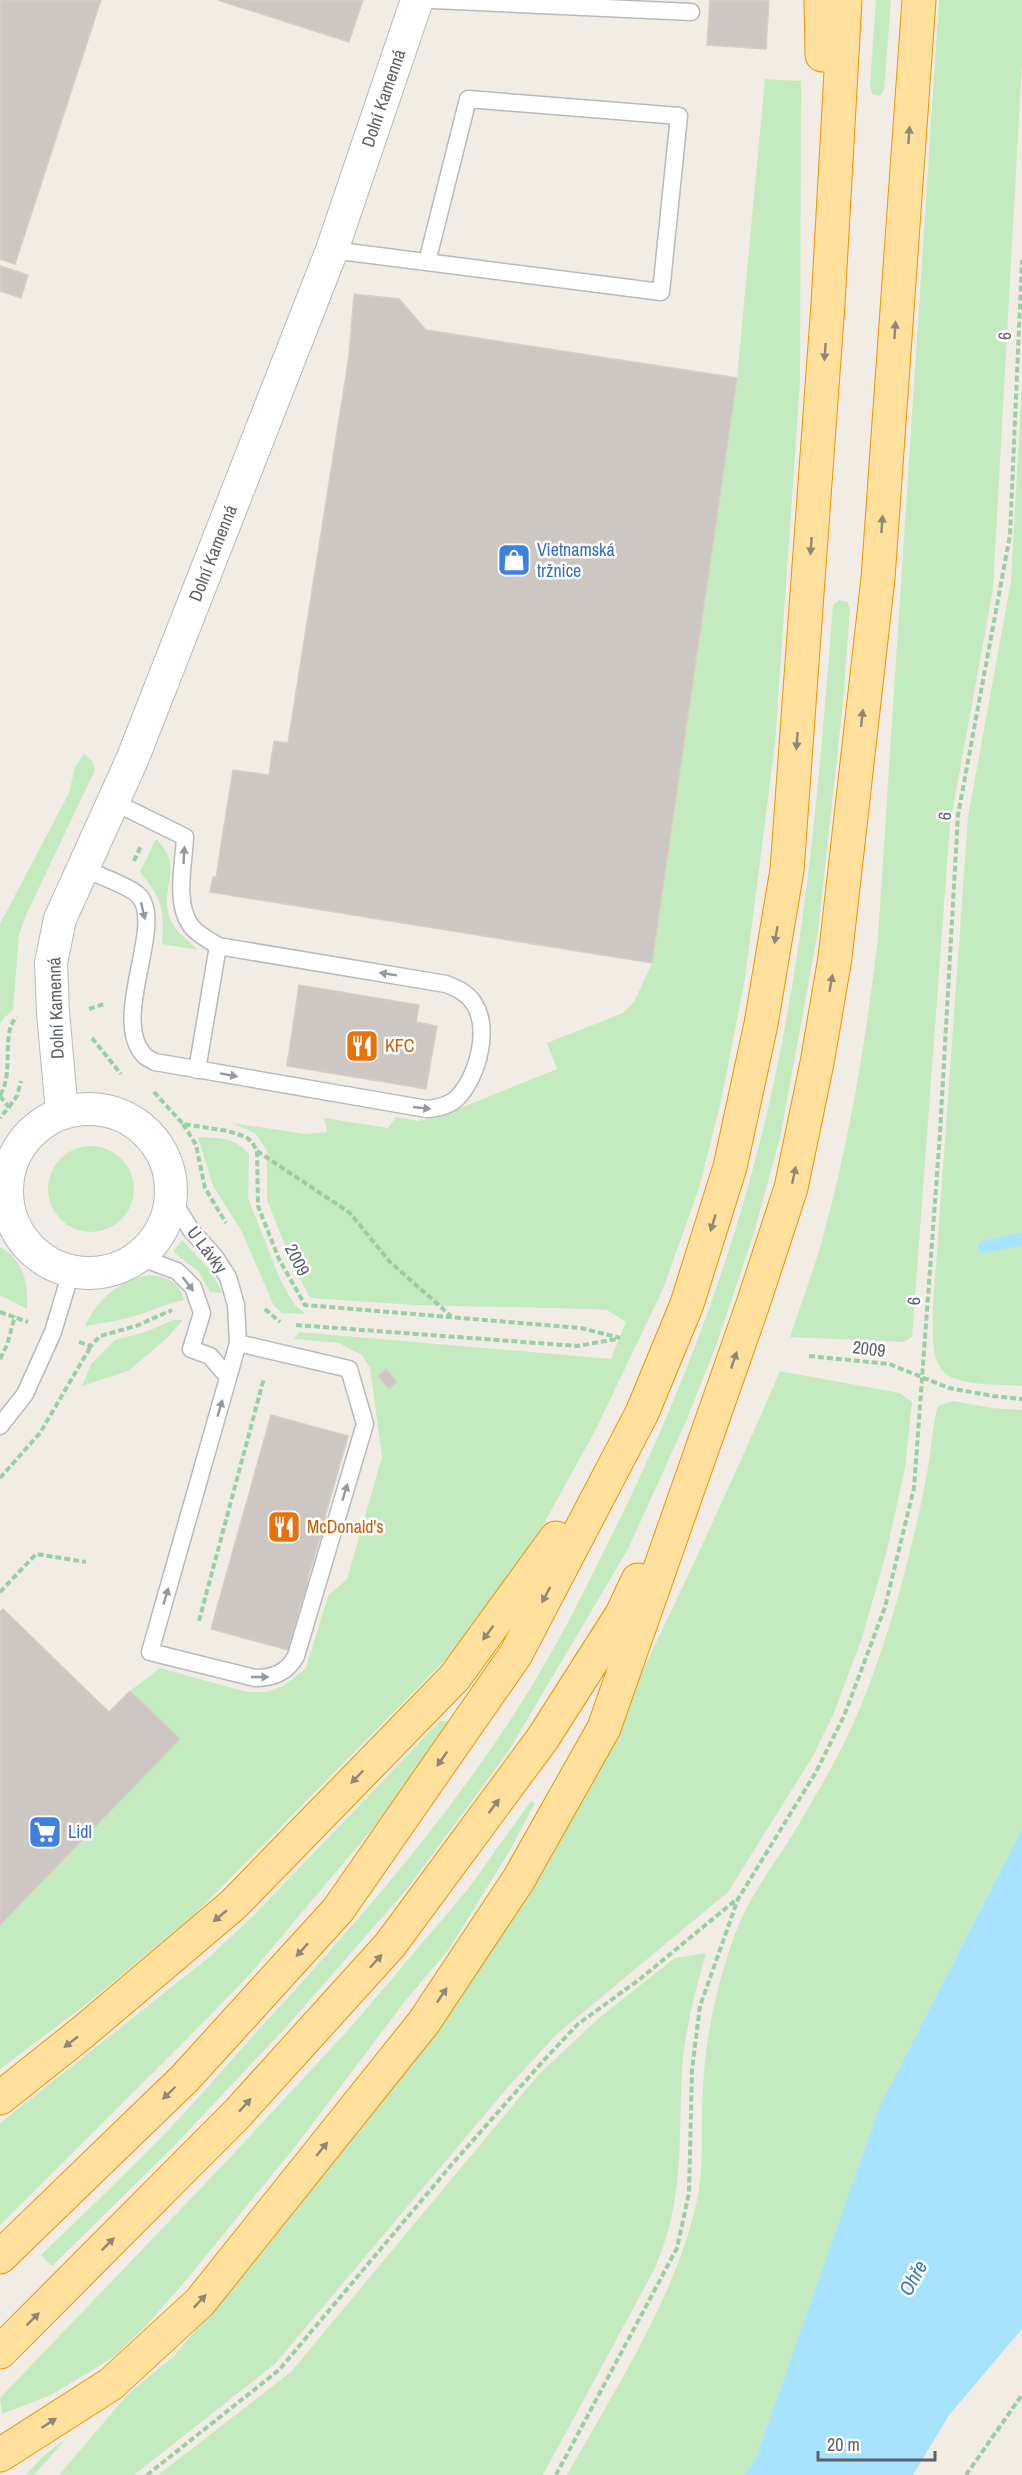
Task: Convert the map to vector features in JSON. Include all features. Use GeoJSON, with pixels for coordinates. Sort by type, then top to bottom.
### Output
{"type":"FeatureCollection","features":[{"type":"Feature","properties":{"kind":"highway"},"geometry":{"type":"LineString","coordinates":[[821,0],[828,304]]}},
{"type":"Feature","properties":{"kind":"highway"},"geometry":{"type":"LineString","coordinates":[[0,2257],[185,2078],[338,1910],[516,1653],[642,1413],[687,1304],[730,1167],[767,988],[787,870],[828,304],[845,0]]}},
{"type":"Feature","properties":{"kind":"highway"},"geometry":{"type":"LineString","coordinates":[[0,2455],[111,2384],[200,2302],[424,2022],[519,1880],[604,1728],[792,1188],[818,1063],[835,958],[878,578],[919,0]]}},
{"type":"Feature","properties":{"kind":"highway"},"geometry":{"type":"LineString","coordinates":[[0,2098],[83,2032],[234,1904],[455,1677],[524,1585],[642,1413]]}},
{"type":"Feature","properties":{"kind":"highway"},"geometry":{"type":"LineString","coordinates":[[0,2352],[237,2114],[390,1945],[543,1738],[621,1614],[714,1415]]}},
{"type":"Feature","properties":{"kind":"street","name":"Dolní Kamenná"},"geometry":{"type":"LineString","coordinates":[[62,1112],[51,963],[60,919],[132,760],[332,250],[417,0]]}},
{"type":"Feature","properties":{"kind":"street"},"geometry":{"type":"LineString","coordinates":[[90,1108],[118,1113],[142,1127],[160,1149],[170,1175],[171,1198],[166,1220],[155,1240],[139,1257],[119,1268],[97,1273],[71,1272],[48,1263],[27,1246],[13,1225],[3,1201],[8,1172],[19,1146],[37,1126],[62,1112],[90,1108]]}},
{"type":"Feature","properties":{"kind":"lane"},"geometry":{"type":"LineString","coordinates":[[433,0],[691,12]]}},
{"type":"Feature","properties":{"kind":"lane"},"geometry":{"type":"LineString","coordinates":[[332,250],[661,292],[680,116],[468,99],[427,262]]}},
{"type":"Feature","properties":{"kind":"lane"},"geometry":{"type":"LineString","coordinates":[[82,868],[137,894],[144,907],[146,924],[131,1022],[135,1040],[143,1054],[155,1062],[427,1109],[442,1107],[456,1099],[474,1074],[481,1040],[480,1020],[473,1003],[462,990],[446,984],[218,946],[192,927],[184,913],[182,898],[185,837],[114,802]]}},
{"type":"Feature","properties":{"kind":"lane"},"geometry":{"type":"LineString","coordinates":[[197,1070],[218,946]]}},
{"type":"Feature","properties":{"kind":"lane","name":"U Lávky"},"geometry":{"type":"LineString","coordinates":[[171,1198],[191,1230],[215,1257],[228,1277],[236,1305],[238,1343],[150,1652],[255,1678],[267,1678],[280,1674],[291,1666],[296,1656],[365,1424],[349,1369],[271,1351]]}},
{"type":"Feature","properties":{"kind":"lane","name":"U Lávky"},"geometry":{"type":"LineString","coordinates":[[139,1257],[177,1270],[193,1287],[199,1306]]}},
{"type":"Feature","properties":{"kind":"lane"},"geometry":{"type":"LineString","coordinates":[[0,1426],[25,1394],[53,1332],[71,1272]]}},
{"type":"Feature","properties":{"kind":"lane"},"geometry":{"type":"LineString","coordinates":[[199,1306],[202,1313],[191,1349],[210,1356],[228,1377]]}},
{"type":"Feature","properties":{"kind":"lane"},"geometry":{"type":"LineString","coordinates":[[238,1343],[271,1351]]}},
{"type":"Feature","properties":{"kind":"path","name":"6"},"geometry":{"type":"LineString","coordinates":[[738,1899],[816,1772],[844,1716],[885,1607],[914,1488],[940,1133],[958,815],[1010,535],[1022,260]]}},
{"type":"Feature","properties":{"kind":"path"},"geometry":{"type":"LineString","coordinates":[[84,1009],[94,1009],[110,1000]]}},
{"type":"Feature","properties":{"kind":"path"},"geometry":{"type":"LineString","coordinates":[[88,1032],[117,1072],[127,1078]]}},
{"type":"Feature","properties":{"kind":"path"},"geometry":{"type":"LineString","coordinates":[[147,1088],[156,1093],[183,1124],[196,1145],[205,1188],[230,1230]]}},
{"type":"Feature","properties":{"kind":"path"},"geometry":{"type":"LineString","coordinates":[[0,1096],[9,1107],[0,1118]]}},
{"type":"Feature","properties":{"kind":"path"},"geometry":{"type":"LineString","coordinates":[[183,1124],[228,1131],[246,1137],[257,1151],[350,1213],[389,1261],[452,1317]]}},
{"type":"Feature","properties":{"kind":"path","name":"2009"},"geometry":{"type":"LineString","coordinates":[[257,1151],[258,1206],[279,1259],[305,1305],[581,1328],[621,1338],[577,1346],[294,1324]]}},
{"type":"Feature","properties":{"kind":"path"},"geometry":{"type":"LineString","coordinates":[[236,1305],[261,1305],[282,1324]]}},
{"type":"Feature","properties":{"kind":"path"},"geometry":{"type":"LineString","coordinates":[[173,1310],[199,1306]]}},
{"type":"Feature","properties":{"kind":"path"},"geometry":{"type":"LineString","coordinates":[[0,1359],[7,1345],[15,1316]]}},
{"type":"Feature","properties":{"kind":"path"},"geometry":{"type":"LineString","coordinates":[[199,1621],[271,1351]]}},
{"type":"Feature","properties":{"kind":"path","name":"2009"},"geometry":{"type":"LineString","coordinates":[[809,1356],[889,1364],[949,1388],[1022,1399]]}},
{"type":"Feature","properties":{"kind":"path"},"geometry":{"type":"LineString","coordinates":[[0,1592],[36,1554],[86,1562]]}},
{"type":"Feature","properties":{"kind":"path"},"geometry":{"type":"LineString","coordinates":[[147,2475],[279,2370],[461,2155],[578,2024],[640,1979],[738,1899]]}},
{"type":"Feature","properties":{"kind":"path"},"geometry":{"type":"LineString","coordinates":[[556,2475],[677,2248],[689,2193],[692,2070],[700,2006],[738,1899]]}},
{"type":"Feature","properties":{"kind":"path"},"geometry":{"type":"LineString","coordinates":[[966,2475],[1022,2395]]}},
{"type":"Feature","properties":{"kind":"green space"},"geometry":{"type":"Polygon","coordinates":[[[876,0],[891,0],[884,90],[880,96],[872,94],[870,85],[876,0]]]}},
{"type":"Feature","properties":{"kind":"green space"},"geometry":{"type":"Polygon","coordinates":[[[939,0],[1022,0],[1022,63],[993,589],[950,824],[912,1337],[904,1342],[790,1337],[834,1196],[863,1049],[878,937],[939,0]]]}},
{"type":"Feature","properties":{"kind":"green space"},"geometry":{"type":"Polygon","coordinates":[[[765,79],[801,81],[800,382],[775,744],[745,979],[721,1101],[699,1188],[663,1289],[596,1429],[536,1538],[488,1609],[459,1646],[195,1914],[88,2003],[0,2069],[0,1925],[180,1740],[130,1691],[160,1668],[247,1692],[268,1692],[285,1685],[306,1668],[328,1596],[347,1579],[382,1457],[370,1368],[362,1355],[339,1343],[294,1339],[299,1332],[611,1359],[626,1322],[607,1310],[415,1305],[310,1298],[291,1260],[267,1200],[267,1151],[255,1133],[231,1123],[306,1134],[327,1132],[324,1118],[388,1128],[396,1117],[419,1121],[446,1114],[557,1069],[547,1043],[623,1013],[634,1002],[653,961],[737,378],[765,79]]]}},
{"type":"Feature","properties":{"kind":"green space"},"geometry":{"type":"Polygon","coordinates":[[[1022,380],[1022,1386],[967,1382],[947,1375],[937,1363],[935,1355],[933,1308],[968,817],[1011,581],[1022,380]]]}},
{"type":"Feature","properties":{"kind":"green space"},"geometry":{"type":"Polygon","coordinates":[[[839,600],[847,602],[850,608],[843,703],[818,931],[780,1138],[753,1236],[717,1343],[687,1419],[628,1549],[508,1752],[407,1889],[288,2025],[174,2146],[52,2266],[41,2255],[181,2116],[373,1901],[468,1781],[525,1697],[557,1642],[652,1451],[693,1352],[728,1252],[744,1201],[774,1082],[787,1015],[808,878],[833,605],[839,600]]]}},
{"type":"Feature","properties":{"kind":"green space"},"geometry":{"type":"Polygon","coordinates":[[[84,754],[92,761],[95,770],[26,915],[19,934],[13,1010],[0,1024],[0,924],[69,793],[75,767],[84,754]]]}},
{"type":"Feature","properties":{"kind":"green space"},"geometry":{"type":"Polygon","coordinates":[[[156,839],[165,849],[169,859],[167,908],[170,919],[179,932],[198,950],[162,944],[163,922],[160,905],[140,872],[156,839]]]}},
{"type":"Feature","properties":{"kind":"green space"},"geometry":{"type":"Polygon","coordinates":[[[198,1137],[232,1141],[249,1154],[248,1198],[279,1277],[294,1304],[305,1314],[282,1313],[274,1306],[241,1230],[213,1186],[198,1137]]]}},
{"type":"Feature","properties":{"kind":"green space"},"geometry":{"type":"Polygon","coordinates":[[[91,1146],[108,1149],[122,1158],[131,1172],[134,1189],[131,1206],[122,1220],[108,1229],[91,1232],[74,1229],[60,1220],[51,1206],[48,1189],[51,1172],[60,1158],[74,1149],[91,1146]]]}},
{"type":"Feature","properties":{"kind":"green space"},"geometry":{"type":"Polygon","coordinates":[[[182,1240],[212,1272],[222,1293],[210,1292],[199,1272],[173,1252],[182,1240]]]}},
{"type":"Feature","properties":{"kind":"green space"},"geometry":{"type":"Polygon","coordinates":[[[0,1247],[14,1258],[23,1273],[27,1290],[27,1309],[0,1295],[0,1247]]]}},
{"type":"Feature","properties":{"kind":"green space"},"geometry":{"type":"Polygon","coordinates":[[[149,1275],[172,1281],[179,1288],[184,1300],[125,1319],[85,1326],[96,1307],[111,1292],[119,1286],[149,1275]]]}},
{"type":"Feature","properties":{"kind":"green space"},"geometry":{"type":"Polygon","coordinates":[[[173,1320],[183,1320],[167,1338],[128,1371],[82,1386],[91,1364],[115,1340],[148,1331],[173,1320]]]}},
{"type":"Feature","properties":{"kind":"green space"},"geometry":{"type":"Polygon","coordinates":[[[780,1371],[900,1393],[912,1402],[905,1468],[886,1554],[862,1638],[833,1715],[813,1756],[728,1892],[556,2035],[508,2087],[275,2364],[134,2475],[59,2475],[128,2394],[174,2356],[274,2238],[517,1913],[560,1837],[625,1707],[743,1456],[780,1371]]]}},
{"type":"Feature","properties":{"kind":"green space"},"geometry":{"type":"Polygon","coordinates":[[[953,1401],[992,1408],[1022,1410],[1022,1829],[880,2107],[755,2462],[744,2475],[567,2475],[641,2344],[673,2276],[686,2241],[699,2191],[704,2071],[709,2033],[733,1939],[745,1911],[829,1771],[862,1702],[886,1637],[906,1569],[922,1501],[938,1406],[953,1401]]]}},
{"type":"Feature","properties":{"kind":"green space"},"geometry":{"type":"Polygon","coordinates":[[[440,1721],[450,1721],[383,1816],[251,1973],[0,2225],[0,2123],[207,1959],[258,1911],[440,1721]]]}},
{"type":"Feature","properties":{"kind":"green space"},"geometry":{"type":"Polygon","coordinates":[[[531,1801],[535,1803],[509,1852],[449,1949],[406,2000],[298,2143],[182,2285],[145,2327],[112,2358],[51,2395],[2,2414],[0,2398],[224,2164],[350,2028],[468,1889],[531,1801]]]}},
{"type":"Feature","properties":{"kind":"green space"},"geometry":{"type":"Polygon","coordinates":[[[706,1953],[685,2040],[678,2172],[671,2220],[664,2244],[654,2270],[543,2475],[158,2475],[291,2372],[538,2075],[600,2017],[675,1958],[706,1953]]]}},
{"type":"Feature","properties":{"kind":"green space"},"geometry":{"type":"Polygon","coordinates":[[[68,2437],[34,2475],[26,2475],[43,2456],[68,2437]]]}},
{"type":"Feature","properties":{"kind":"water","name":"Ohře"},"geometry":{"type":"Polygon","coordinates":[[[1022,1829],[1022,2329],[949,2415],[913,2475],[744,2475],[755,2461],[880,2106],[1022,1829]]]}},
{"type":"Feature","properties":{"kind":"building"},"geometry":{"type":"Polygon","coordinates":[[[0,0],[101,0],[15,264],[0,259],[0,0]]]}},
{"type":"Feature","properties":{"kind":"building"},"geometry":{"type":"Polygon","coordinates":[[[218,0],[363,0],[349,42],[218,0]]]}},
{"type":"Feature","properties":{"kind":"building"},"geometry":{"type":"Polygon","coordinates":[[[710,0],[769,0],[766,49],[707,45],[710,0]]]}},
{"type":"Feature","properties":{"kind":"building"},"geometry":{"type":"Polygon","coordinates":[[[0,266],[28,275],[21,298],[0,291],[0,266]]]}},
{"type":"Feature","properties":{"kind":"building","name":"Vietnamská tržnice"},"geometry":{"type":"Polygon","coordinates":[[[354,294],[399,299],[426,330],[737,378],[652,963],[210,892],[213,877],[216,877],[233,770],[269,775],[274,741],[288,743],[349,356],[354,294]]]}},
{"type":"Feature","properties":{"kind":"building","name":"KFC"},"geometry":{"type":"Polygon","coordinates":[[[299,985],[419,1005],[416,1022],[437,1026],[426,1089],[287,1066],[299,985]]]}},
{"type":"Feature","properties":{"kind":"building"},"geometry":{"type":"Polygon","coordinates":[[[386,1369],[397,1382],[389,1389],[378,1376],[386,1369]]]}},
{"type":"Feature","properties":{"kind":"building","name":"McDonald's"},"geometry":{"type":"Polygon","coordinates":[[[271,1415],[348,1436],[325,1517],[330,1518],[325,1536],[321,1535],[307,1581],[312,1582],[308,1597],[303,1596],[288,1650],[211,1629],[271,1415]]]}},
{"type":"Feature","properties":{"kind":"building","name":"Lidl"},"geometry":{"type":"Polygon","coordinates":[[[3,1609],[109,1712],[130,1691],[180,1739],[0,1925],[0,1612],[3,1609]]]}},
{"type":"Feature","properties":{"kind":"waterway"},"geometry":{"type":"LineString","coordinates":[[984,1247],[1022,1239]]}},
{"type":"Feature","properties":{"kind":"place","name":"Vietnamská tržnice"},"geometry":{"type":"Point","coordinates":[514,560]}},
{"type":"Feature","properties":{"kind":"place","name":"KFC"},"geometry":{"type":"Point","coordinates":[362,1046]}},
{"type":"Feature","properties":{"kind":"place","name":"McDonald's"},"geometry":{"type":"Point","coordinates":[284,1527]}},
{"type":"Feature","properties":{"kind":"place","name":"Lidl"},"geometry":{"type":"Point","coordinates":[45,1832]}}]}
